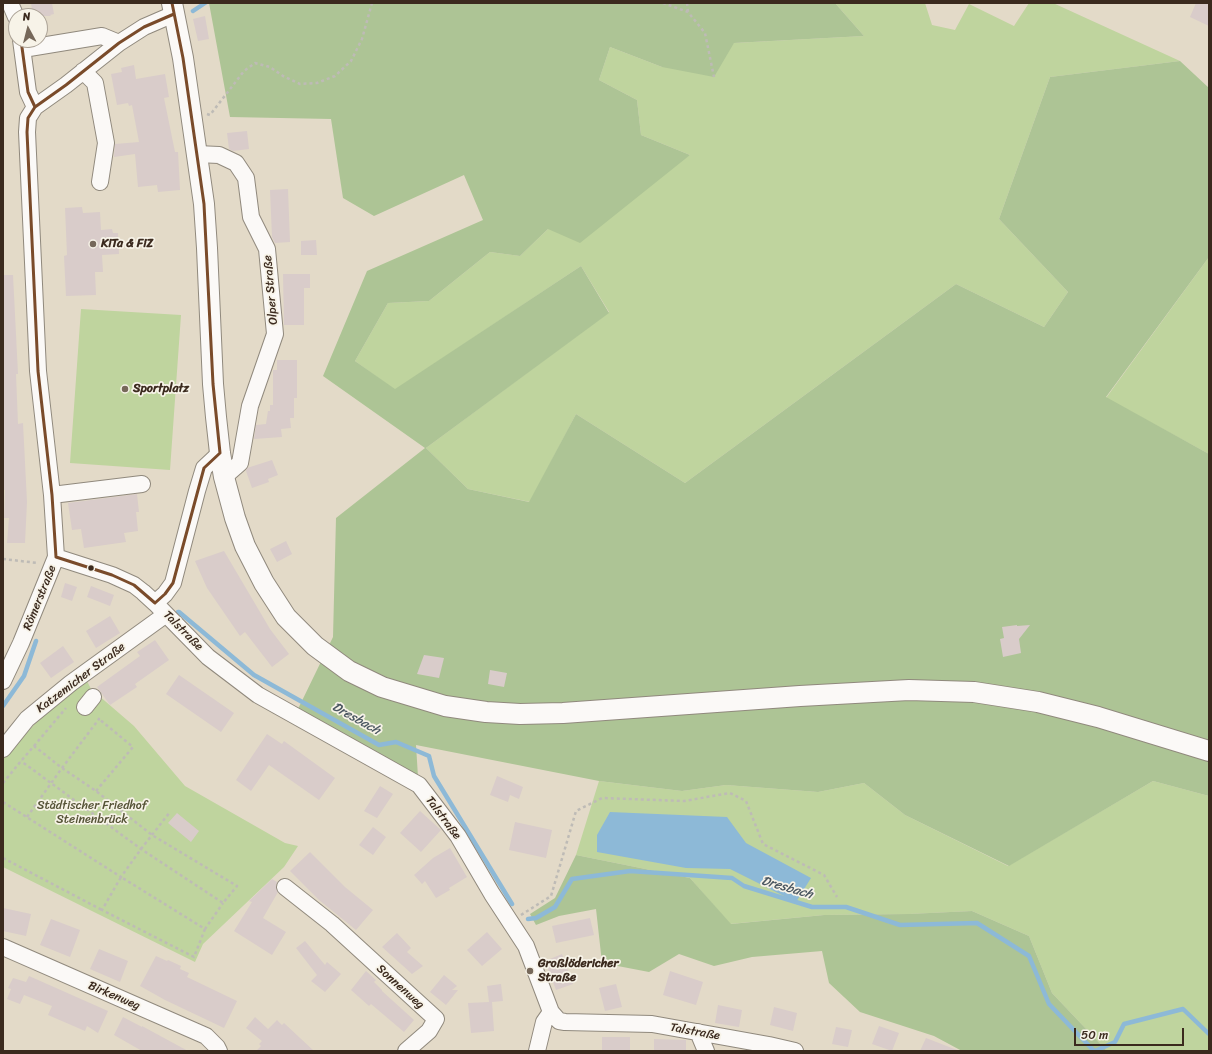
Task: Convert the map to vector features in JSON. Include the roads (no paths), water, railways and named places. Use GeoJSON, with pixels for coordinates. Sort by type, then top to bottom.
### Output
{"type":"FeatureCollection","features":[{"type":"Feature","properties":{"kind":"main road"},"geometry":{"type":"LineString","coordinates":[[173,9],[183,58],[204,204],[213,384],[224,477],[235,518],[245,546],[264,583],[286,617],[315,646],[349,671],[382,687],[445,706],[486,712],[520,714],[563,713],[800,696],[909,690],[974,692],[1038,702],[1091,715],[1209,751]]}},
{"type":"Feature","properties":{"kind":"street"},"geometry":{"type":"LineString","coordinates":[[22,48],[28,92],[35,107],[66,85],[119,43],[173,9]]}},
{"type":"Feature","properties":{"kind":"street"},"geometry":{"type":"LineString","coordinates":[[48,42],[102,36],[119,43]]}},
{"type":"Feature","properties":{"kind":"street"},"geometry":{"type":"LineString","coordinates":[[83,71],[95,84],[106,143],[100,182]]}},
{"type":"Feature","properties":{"kind":"street","name":"Römerstraße"},"geometry":{"type":"LineString","coordinates":[[3,681],[21,643],[55,561],[52,495],[38,371],[27,132],[28,118],[35,107]]}},
{"type":"Feature","properties":{"kind":"street","name":"Olper Straße"},"geometry":{"type":"LineString","coordinates":[[197,154],[219,155],[236,163],[246,178],[251,216],[268,249],[275,334],[250,406],[240,463],[224,477]]}},
{"type":"Feature","properties":{"kind":"street"},"geometry":{"type":"LineString","coordinates":[[155,603],[165,594],[173,583],[204,468],[220,453]]}},
{"type":"Feature","properties":{"kind":"street"},"geometry":{"type":"LineString","coordinates":[[52,495],[142,484]]}},
{"type":"Feature","properties":{"kind":"street","name":"Talstraße"},"geometry":{"type":"LineString","coordinates":[[55,561],[112,575],[134,585],[155,603],[208,657],[258,695],[419,785],[458,836],[492,894],[526,946],[550,1012],[559,1021],[652,1024],[795,1051]]}},
{"type":"Feature","properties":{"kind":"street","name":"Katzemicher Straße"},"geometry":{"type":"LineString","coordinates":[[3,749],[27,719],[70,683],[165,614]]}},
{"type":"Feature","properties":{"kind":"street","name":"Sonnenweg"},"geometry":{"type":"LineString","coordinates":[[286,887],[332,924],[436,1019],[429,1031],[406,1051]]}},
{"type":"Feature","properties":{"kind":"street","name":"Birkenweg"},"geometry":{"type":"LineString","coordinates":[[3,947],[206,1036],[219,1051]]}},
{"type":"Feature","properties":{"kind":"street"},"geometry":{"type":"LineString","coordinates":[[537,1051],[544,1022],[550,1012]]}},
{"type":"Feature","properties":{"kind":"street"},"geometry":{"type":"LineString","coordinates":[[698,1032],[706,1051]]}},
{"type":"Feature","properties":{"kind":"water"},"geometry":{"type":"Polygon","coordinates":[[[610,812],[727,817],[746,843],[811,878],[796,902],[730,869],[686,868],[597,852],[597,835],[610,812]]]}},
{"type":"Feature","properties":{"kind":"waterway","name":"Dresbach"},"geometry":{"type":"LineString","coordinates":[[193,11],[205,3]]}},
{"type":"Feature","properties":{"kind":"waterway","name":"Dresbach"},"geometry":{"type":"LineString","coordinates":[[178,612],[254,675],[379,745],[396,742],[429,756],[434,776],[512,904]]}},
{"type":"Feature","properties":{"kind":"waterway"},"geometry":{"type":"LineString","coordinates":[[3,706],[24,676],[36,641]]}},
{"type":"Feature","properties":{"kind":"waterway","name":"Dresbach"},"geometry":{"type":"LineString","coordinates":[[528,919],[536,918],[555,907],[572,879],[630,871],[732,878],[744,886],[812,907],[846,907],[900,925],[977,923],[1029,956],[1049,1004],[1094,1051]]}},
{"type":"Feature","properties":{"kind":"waterway","name":"Dresbach"},"geometry":{"type":"LineString","coordinates":[[1095,1051],[1115,1042],[1124,1024],[1183,1009],[1209,1034]]}},
{"type":"Feature","properties":{"kind":"place","name":"KiTa & FiZ"},"geometry":{"type":"Point","coordinates":[93,244]}},
{"type":"Feature","properties":{"kind":"place","name":"Sportplatz"},"geometry":{"type":"Point","coordinates":[125,389]}},
{"type":"Feature","properties":{"kind":"place","name":"Großlödericher Straße"},"geometry":{"type":"Point","coordinates":[530,971]}},
{"type":"Feature","properties":{"kind":"park label","name":"Städtischer Friedhof Steinenbrück"},"geometry":{"type":"Point","coordinates":[92,813]}}]}
